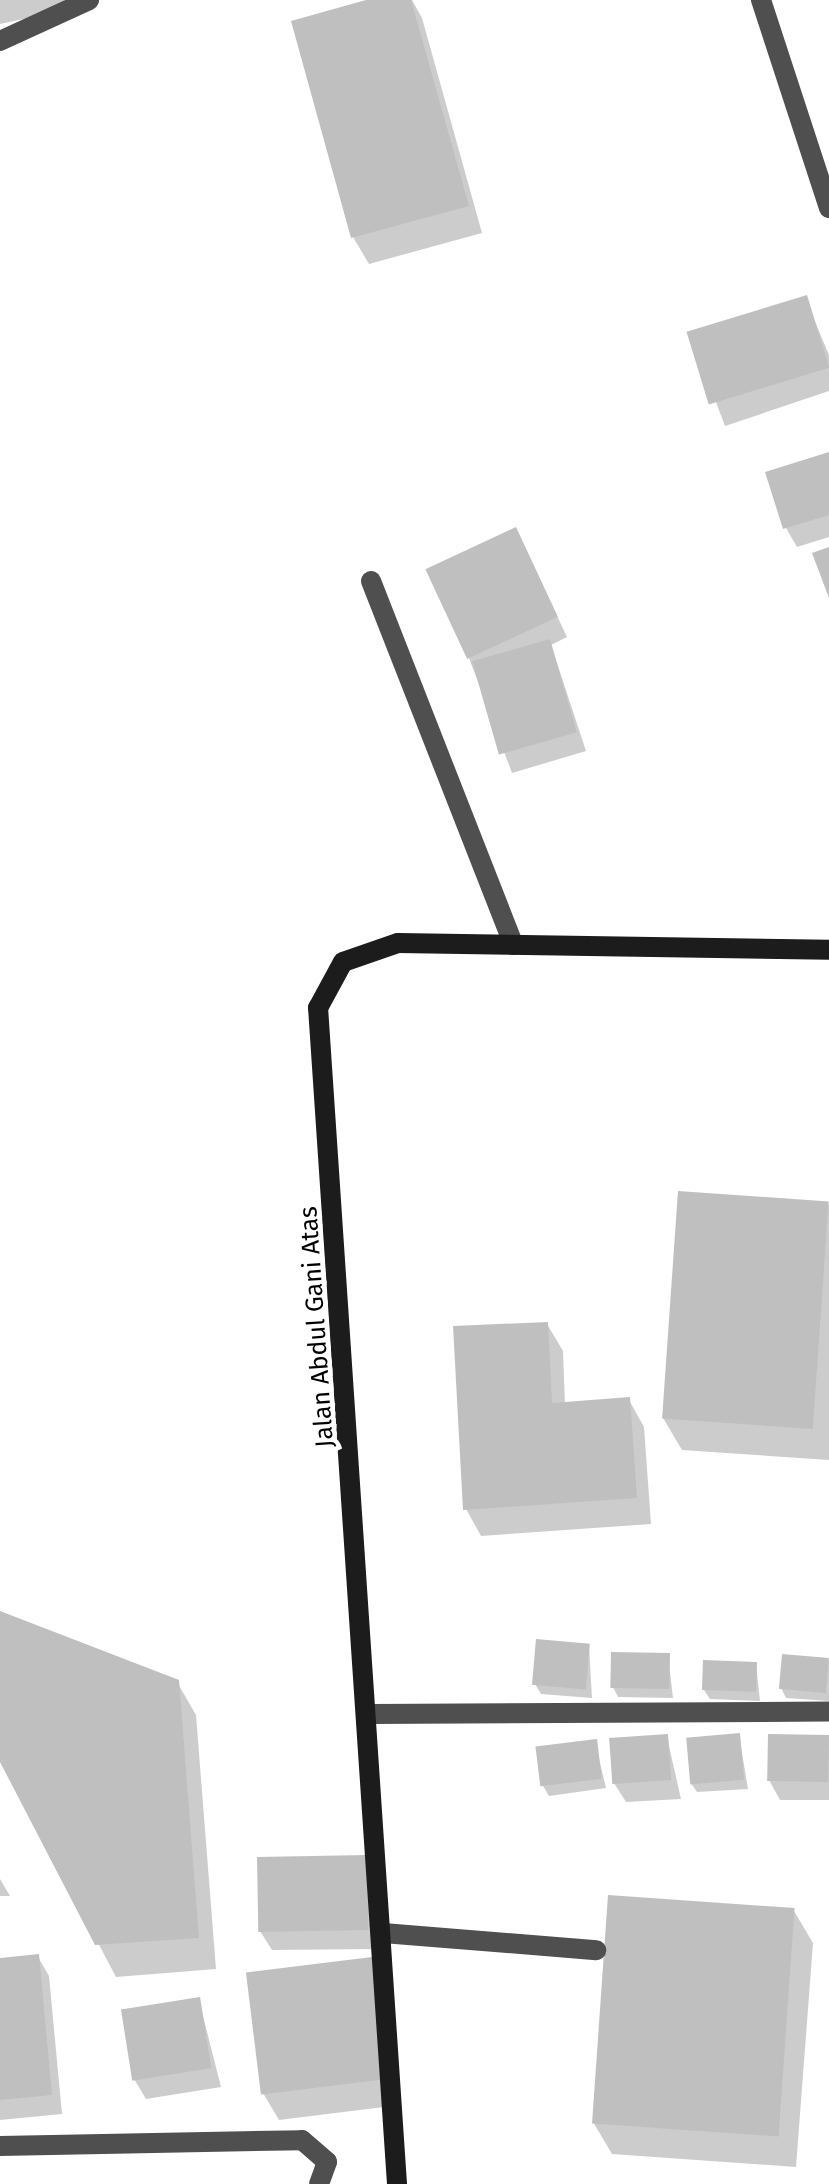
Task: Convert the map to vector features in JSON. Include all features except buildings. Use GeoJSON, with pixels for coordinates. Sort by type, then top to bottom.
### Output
{"type":"FeatureCollection","features":[{"type":"Feature","properties":{"kind":"street"},"geometry":{"type":"LineString","coordinates":[[0,41],[89,0]]}},
{"type":"Feature","properties":{"kind":"street"},"geometry":{"type":"LineString","coordinates":[[760,0],[829,208]]}},
{"type":"Feature","properties":{"kind":"street"},"geometry":{"type":"LineString","coordinates":[[371,582],[514,945]]}},
{"type":"Feature","properties":{"kind":"street","name":"Jalan Abdul Gani Atas"},"geometry":{"type":"LineString","coordinates":[[398,2184],[372,1714],[318,1008],[343,962],[368,949],[514,945],[829,950]]}},
{"type":"Feature","properties":{"kind":"street"},"geometry":{"type":"LineString","coordinates":[[372,1714],[829,1712]]}},
{"type":"Feature","properties":{"kind":"street"},"geometry":{"type":"LineString","coordinates":[[383,1932],[596,1950]]}},
{"type":"Feature","properties":{"kind":"street"},"geometry":{"type":"LineString","coordinates":[[0,2146],[302,2140],[327,2162],[319,2184]]}}]}
